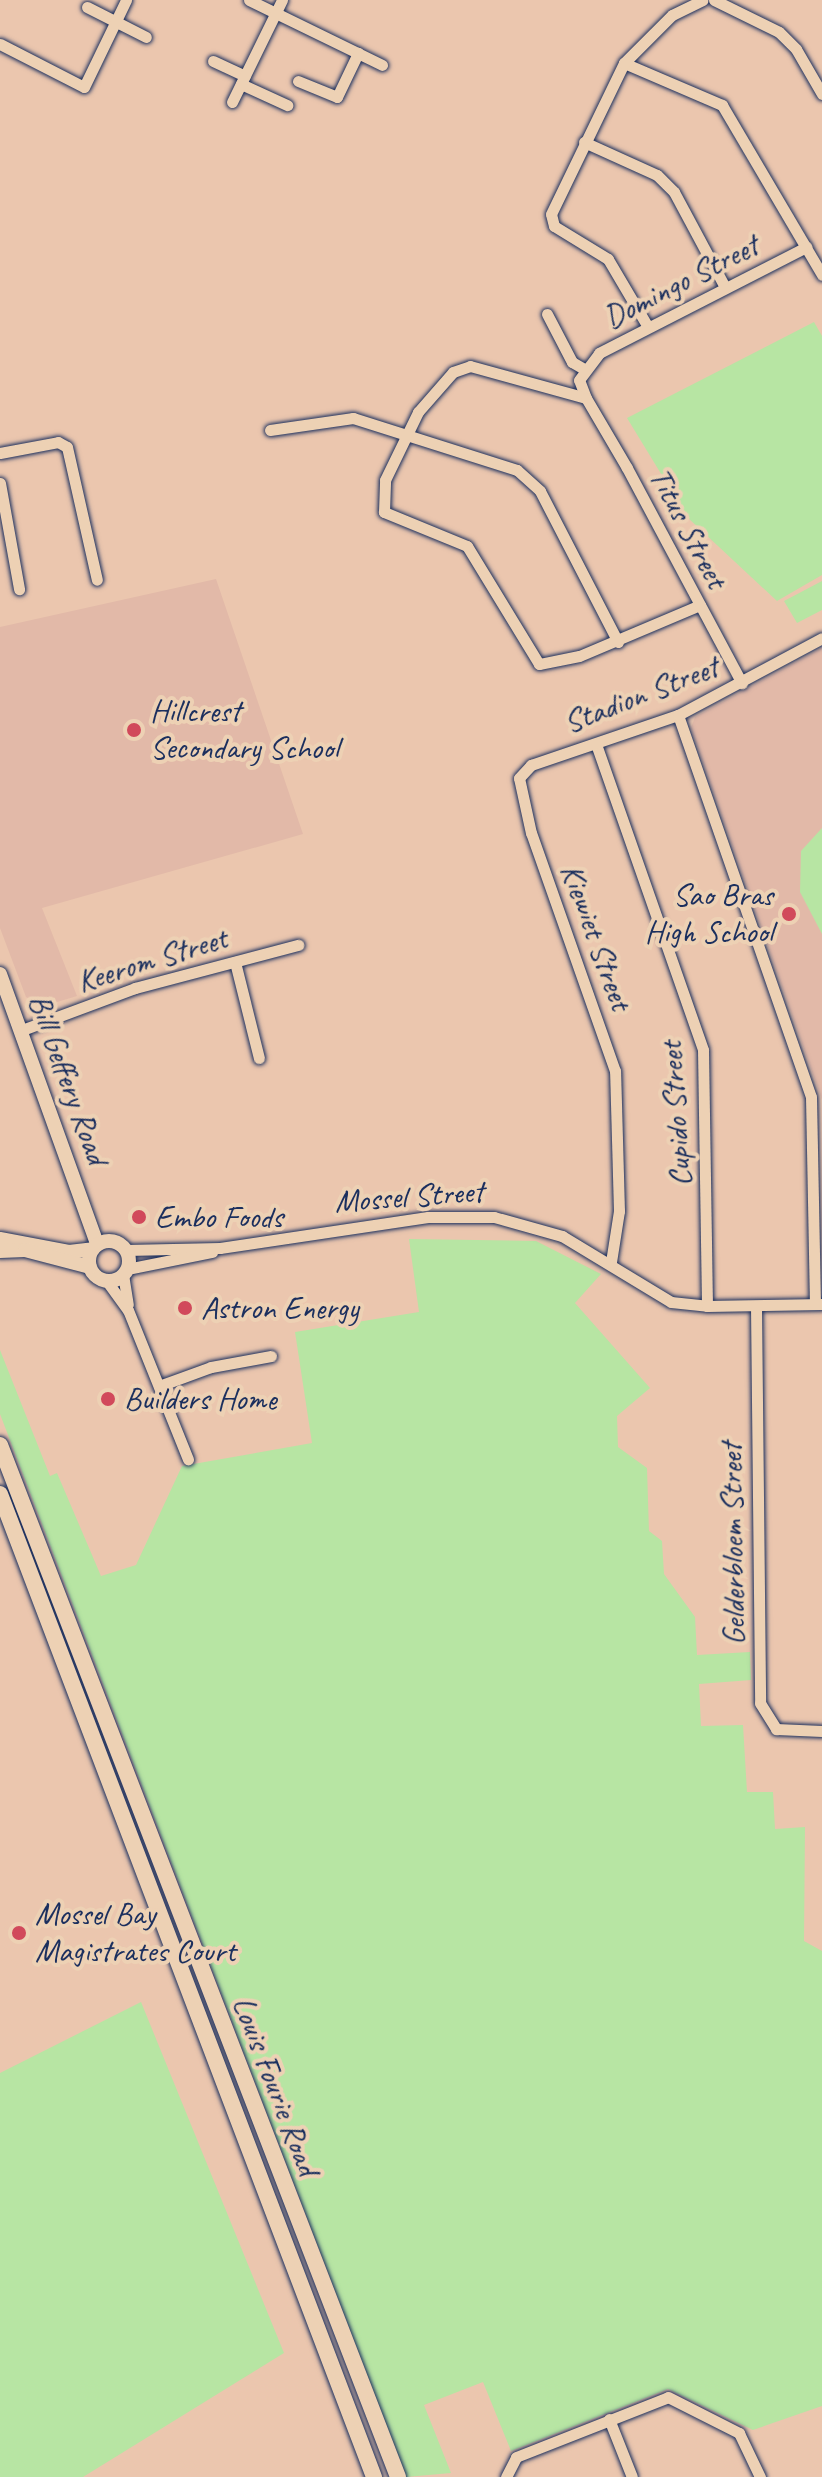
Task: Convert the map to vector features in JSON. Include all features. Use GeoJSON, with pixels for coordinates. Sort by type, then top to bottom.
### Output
{"type":"FeatureCollection","features":[{"type":"Feature","properties":{"kind":"main road","name":"Louis Fourie Road"},"geometry":{"type":"LineString","coordinates":[[0,1445],[398,2477]]}},
{"type":"Feature","properties":{"kind":"main road","name":"Louis Fourie Road"},"geometry":{"type":"LineString","coordinates":[[0,1494],[374,2477]]}},
{"type":"Feature","properties":{"kind":"street"},"geometry":{"type":"LineString","coordinates":[[0,44],[84,87],[126,0]]}},
{"type":"Feature","properties":{"kind":"street"},"geometry":{"type":"LineString","coordinates":[[249,0],[382,65]]}},
{"type":"Feature","properties":{"kind":"street"},"geometry":{"type":"LineString","coordinates":[[232,102],[282,0]]}},
{"type":"Feature","properties":{"kind":"street"},"geometry":{"type":"LineString","coordinates":[[648,327],[608,259],[552,224],[557,198],[624,63],[672,15],[703,0]]}},
{"type":"Feature","properties":{"kind":"street"},"geometry":{"type":"LineString","coordinates":[[714,0],[779,32],[796,49],[822,94]]}},
{"type":"Feature","properties":{"kind":"street"},"geometry":{"type":"LineString","coordinates":[[87,7],[146,37]]}},
{"type":"Feature","properties":{"kind":"street"},"geometry":{"type":"LineString","coordinates":[[298,81],[337,97],[358,53]]}},
{"type":"Feature","properties":{"kind":"street"},"geometry":{"type":"LineString","coordinates":[[213,61],[287,105]]}},
{"type":"Feature","properties":{"kind":"street"},"geometry":{"type":"LineString","coordinates":[[624,63],[722,105],[822,275]]}},
{"type":"Feature","properties":{"kind":"street"},"geometry":{"type":"LineString","coordinates":[[584,142],[644,167],[666,183],[725,287]]}},
{"type":"Feature","properties":{"kind":"street","name":"Domingo Street"},"geometry":{"type":"LineString","coordinates":[[584,369],[599,353],[806,247]]}},
{"type":"Feature","properties":{"kind":"street"},"geometry":{"type":"LineString","coordinates":[[547,314],[572,362],[584,369]]}},
{"type":"Feature","properties":{"kind":"street"},"geometry":{"type":"LineString","coordinates":[[586,398],[483,367],[460,368],[406,432],[381,493],[384,512],[467,546],[529,655],[539,664],[556,664],[618,642],[700,605]]}},
{"type":"Feature","properties":{"kind":"street","name":"Titus Street"},"geometry":{"type":"LineString","coordinates":[[584,369],[579,380],[586,398],[742,683]]}},
{"type":"Feature","properties":{"kind":"street"},"geometry":{"type":"LineString","coordinates":[[270,430],[338,416],[406,432],[528,477],[618,642]]}},
{"type":"Feature","properties":{"kind":"street"},"geometry":{"type":"LineString","coordinates":[[0,453],[58,442],[67,447],[97,580]]}},
{"type":"Feature","properties":{"kind":"street"},"geometry":{"type":"LineString","coordinates":[[0,483],[19,589]]}},
{"type":"Feature","properties":{"kind":"street","name":"Stadion Street"},"geometry":{"type":"LineString","coordinates":[[520,775],[531,765],[678,715],[822,638]]}},
{"type":"Feature","properties":{"kind":"street"},"geometry":{"type":"LineString","coordinates":[[678,715],[811,1097],[819,1304]]}},
{"type":"Feature","properties":{"kind":"street","name":"Cupido Street"},"geometry":{"type":"LineString","coordinates":[[596,744],[703,1050],[707,1306]]}},
{"type":"Feature","properties":{"kind":"street","name":"Kiewiet Street"},"geometry":{"type":"LineString","coordinates":[[520,775],[521,800],[615,1071],[619,1211],[611,1262]]}},
{"type":"Feature","properties":{"kind":"street","name":"Keerom Street"},"geometry":{"type":"LineString","coordinates":[[22,1030],[135,988],[298,945]]}},
{"type":"Feature","properties":{"kind":"street"},"geometry":{"type":"LineString","coordinates":[[235,962],[259,1058]]}},
{"type":"Feature","properties":{"kind":"street","name":"Bill Geffery Road"},"geometry":{"type":"LineString","coordinates":[[0,974],[99,1245]]}},
{"type":"Feature","properties":{"kind":"street","name":"Mossel Street"},"geometry":{"type":"LineString","coordinates":[[220,1248],[428,1217],[494,1217],[562,1236],[611,1262],[671,1302],[707,1306],[819,1304]]}},
{"type":"Feature","properties":{"kind":"street"},"geometry":{"type":"LineString","coordinates":[[0,1239],[69,1252],[99,1245],[126,1250],[220,1248]]}},
{"type":"Feature","properties":{"kind":"street"},"geometry":{"type":"LineString","coordinates":[[90,1267],[99,1245]]}},
{"type":"Feature","properties":{"kind":"street"},"geometry":{"type":"LineString","coordinates":[[106,1280],[125,1272],[220,1248]]}},
{"type":"Feature","properties":{"kind":"street"},"geometry":{"type":"LineString","coordinates":[[0,1251],[25,1250],[90,1267],[106,1280],[128,1310],[188,1459]]}},
{"type":"Feature","properties":{"kind":"street"},"geometry":{"type":"LineString","coordinates":[[126,1250],[128,1310]]}},
{"type":"Feature","properties":{"kind":"street","name":"Gelderbloem Street"},"geometry":{"type":"LineString","coordinates":[[756,1306],[760,1703],[776,1729],[822,1731]]}},
{"type":"Feature","properties":{"kind":"street"},"geometry":{"type":"LineString","coordinates":[[159,1386],[211,1367],[271,1356]]}},
{"type":"Feature","properties":{"kind":"street"},"geometry":{"type":"LineString","coordinates":[[506,2477],[510,2464],[609,2419],[674,2398],[739,2433],[760,2477]]}},
{"type":"Feature","properties":{"kind":"street"},"geometry":{"type":"LineString","coordinates":[[609,2419],[632,2477]]}},
{"type":"Feature","properties":{"kind":"shaded area","name":"Hillcrest Secondary School"},"geometry":{"type":"Polygon","coordinates":[[[216,579],[303,834],[42,908],[77,996],[44,1006],[26,997],[0,928],[0,627],[216,579]]]}},
{"type":"Feature","properties":{"kind":"shaded area","name":"Sao Bras High School"},"geometry":{"type":"Polygon","coordinates":[[[822,648],[822,1100],[691,728],[695,717],[822,648]]]}},
{"type":"Feature","properties":{"kind":"green space"},"geometry":{"type":"Polygon","coordinates":[[[814,322],[822,336],[822,575],[777,601],[688,518],[627,418],[814,322]]]}},
{"type":"Feature","properties":{"kind":"green space"},"geometry":{"type":"Polygon","coordinates":[[[822,581],[822,610],[797,623],[784,601],[822,581]]]}},
{"type":"Feature","properties":{"kind":"green space"},"geometry":{"type":"Polygon","coordinates":[[[822,828],[822,934],[800,892],[801,851],[822,828]]]}},
{"type":"Feature","properties":{"kind":"green space"},"geometry":{"type":"Polygon","coordinates":[[[409,1239],[536,1241],[601,1274],[575,1303],[650,1388],[617,1416],[618,1447],[647,1468],[649,1531],[662,1541],[664,1574],[695,1617],[697,1655],[750,1652],[751,1680],[699,1684],[701,1726],[743,1725],[747,1792],[773,1792],[775,1829],[805,1827],[804,1941],[822,1951],[822,2406],[753,2430],[668,2389],[511,2451],[483,2382],[424,2405],[451,2473],[406,2477],[0,1414],[0,1350],[50,1476],[57,1473],[101,1576],[136,1565],[182,1466],[312,1443],[295,1332],[419,1312],[409,1239]]]}},
{"type":"Feature","properties":{"kind":"green space"},"geometry":{"type":"Polygon","coordinates":[[[141,2002],[284,2353],[83,2477],[0,2477],[0,2073],[141,2002]]]}},
{"type":"Feature","properties":{"kind":"place","name":"Hillcrest Secondary School"},"geometry":{"type":"Point","coordinates":[134,730]}},
{"type":"Feature","properties":{"kind":"place","name":"Sao Bras High School"},"geometry":{"type":"Point","coordinates":[789,914]}},
{"type":"Feature","properties":{"kind":"place","name":"Embo Foods"},"geometry":{"type":"Point","coordinates":[139,1217]}},
{"type":"Feature","properties":{"kind":"place","name":"Astron Energy"},"geometry":{"type":"Point","coordinates":[185,1308]}},
{"type":"Feature","properties":{"kind":"place","name":"Builders Home"},"geometry":{"type":"Point","coordinates":[108,1399]}},
{"type":"Feature","properties":{"kind":"place","name":"Mossel Bay Magistrates Court"},"geometry":{"type":"Point","coordinates":[19,1933]}}]}
